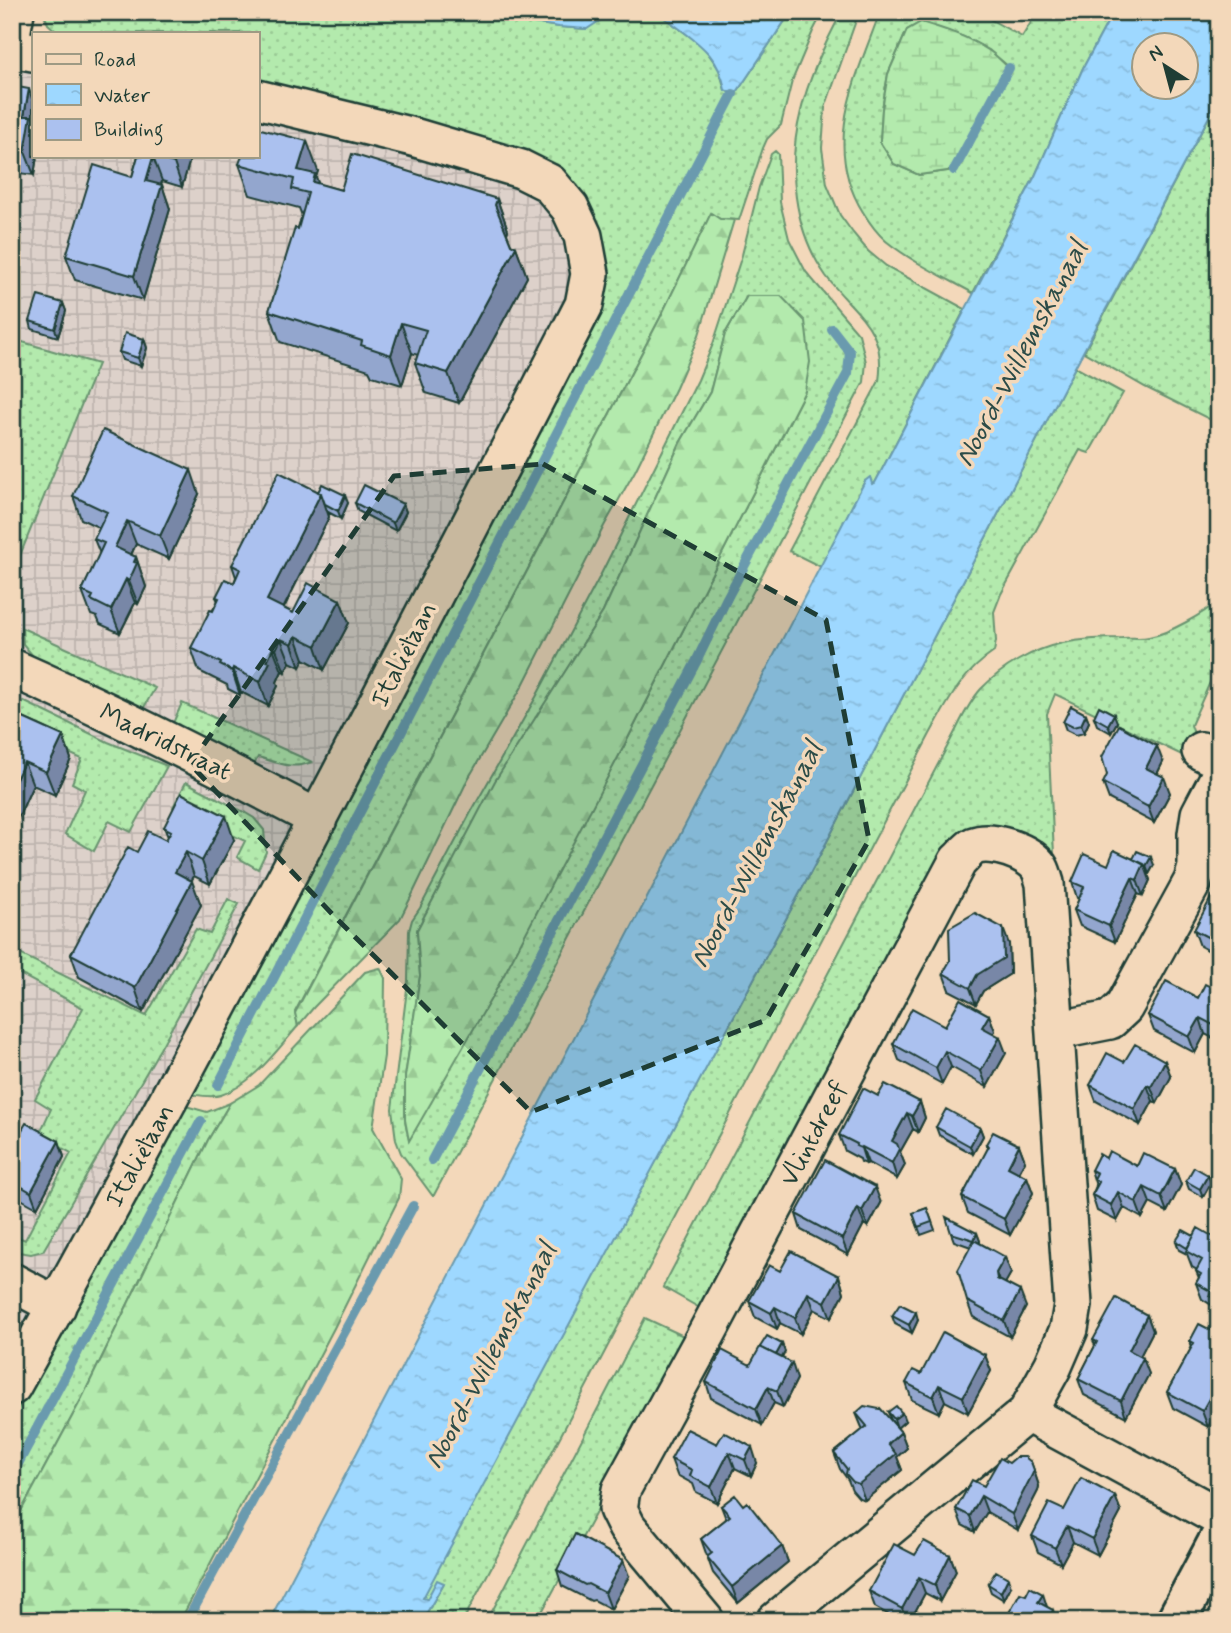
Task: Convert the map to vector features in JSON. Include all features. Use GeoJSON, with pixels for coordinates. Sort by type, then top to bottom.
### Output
{"type":"FeatureCollection","features":[{"type":"Feature","properties":{"kind":"street"},"geometry":{"type":"LineString","coordinates":[[12,29],[15,12]]}},
{"type":"Feature","properties":{"kind":"street"},"geometry":{"type":"LineString","coordinates":[[12,48],[32,52]]}},
{"type":"Feature","properties":{"kind":"street","name":"Italiëlaan"},"geometry":{"type":"LineString","coordinates":[[12,1387],[174,1092],[318,819],[584,304],[590,274],[583,236],[570,208],[549,183],[521,169],[413,137],[259,99]]}},
{"type":"Feature","properties":{"kind":"street","name":"Madridstraat"},"geometry":{"type":"LineString","coordinates":[[12,668],[91,704],[318,819]]}},
{"type":"Feature","properties":{"kind":"street"},"geometry":{"type":"LineString","coordinates":[[1055,1031],[1110,1020],[1124,1007],[1194,881],[1198,867],[1197,834],[1200,814],[1213,763]]}},
{"type":"Feature","properties":{"kind":"street","name":"Vlintdreef"},"geometry":{"type":"LineString","coordinates":[[705,1621],[627,1527],[618,1509],[621,1490],[958,861],[973,846],[1001,845],[1029,858],[1039,867],[1045,883],[1073,1305],[1069,1329],[1053,1366],[1027,1413],[776,1621]]}},
{"type":"Feature","properties":{"kind":"street"},"geometry":{"type":"LineString","coordinates":[[12,1282],[57,1306]]}},
{"type":"Feature","properties":{"kind":"street"},"geometry":{"type":"LineString","coordinates":[[1027,1413],[1219,1517]]}},
{"type":"Feature","properties":{"kind":"street"},"geometry":{"type":"LineString","coordinates":[[1176,1621],[1219,1540]]}},
{"type":"Feature","properties":{"kind":"highlighted area"},"geometry":{"type":"Polygon","coordinates":[[[543,464],[826,620],[869,840],[766,1020],[531,1112],[335,917],[190,764],[394,476],[543,464]]]}},
{"type":"Feature","properties":{"kind":"shaded area"},"geometry":{"type":"Polygon","coordinates":[[[12,48],[32,52],[32,158],[259,158],[259,100],[549,183],[590,274],[12,1386],[12,48]]]}},
{"type":"Feature","properties":{"kind":"green space"},"geometry":{"type":"Polygon","coordinates":[[[43,12],[514,12],[527,22],[586,29],[613,12],[652,12],[662,16],[703,46],[719,69],[725,90],[735,95],[791,12],[823,12],[792,81],[781,125],[767,139],[763,148],[739,220],[720,219],[711,214],[660,318],[295,1012],[298,1026],[273,1056],[243,1084],[217,1096],[188,1094],[591,328],[592,214],[259,85],[259,32],[57,32],[48,24],[43,12]]]}},
{"type":"Feature","properties":{"kind":"green space"},"geometry":{"type":"Polygon","coordinates":[[[842,12],[859,12],[825,108],[822,148],[827,184],[840,215],[868,251],[886,266],[965,309],[875,483],[865,481],[821,567],[789,551],[879,381],[880,363],[878,347],[866,322],[826,276],[815,258],[806,238],[796,196],[794,153],[801,111],[818,60],[842,12]]]}},
{"type":"Feature","properties":{"kind":"green space"},"geometry":{"type":"Polygon","coordinates":[[[880,12],[977,12],[1022,37],[1033,19],[1015,12],[1113,12],[1083,68],[1035,176],[973,293],[917,262],[886,241],[865,216],[851,187],[845,162],[847,112],[853,87],[880,12]],[[921,22],[907,30],[888,74],[880,142],[894,164],[919,175],[954,170],[1009,67],[989,50],[964,37],[921,22]]]}},
{"type":"Feature","properties":{"kind":"green space"},"geometry":{"type":"Polygon","coordinates":[[[921,22],[972,41],[991,52],[1009,68],[954,170],[919,175],[894,164],[880,142],[888,74],[907,30],[921,22]]]}},
{"type":"Feature","properties":{"kind":"green space"},"geometry":{"type":"Polygon","coordinates":[[[1219,98],[1219,424],[1145,387],[1084,352],[1219,98]]]}},
{"type":"Feature","properties":{"kind":"green space"},"geometry":{"type":"Polygon","coordinates":[[[775,151],[778,154],[780,202],[789,239],[806,272],[859,334],[866,362],[864,382],[432,1195],[401,1153],[396,1140],[392,1109],[408,981],[409,931],[412,920],[536,697],[698,380],[713,344],[742,255],[759,187],[771,154],[775,151]],[[747,296],[725,334],[710,392],[680,443],[603,612],[496,781],[417,930],[420,976],[405,1077],[405,1120],[409,1140],[624,746],[805,391],[747,296]]]}},
{"type":"Feature","properties":{"kind":"green space"},"geometry":{"type":"Polygon","coordinates":[[[711,213],[720,219],[734,220],[699,335],[635,471],[523,685],[468,779],[400,919],[298,1026],[295,1013],[660,318],[711,213]]]}},
{"type":"Feature","properties":{"kind":"green space"},"geometry":{"type":"Polygon","coordinates":[[[747,296],[781,296],[805,321],[810,362],[805,391],[496,990],[409,1141],[405,1120],[405,1077],[420,976],[417,930],[495,781],[603,612],[680,443],[710,392],[725,334],[747,296]]]}},
{"type":"Feature","properties":{"kind":"green space"},"geometry":{"type":"Polygon","coordinates":[[[12,339],[98,364],[12,575],[12,339]]]}},
{"type":"Feature","properties":{"kind":"green space"},"geometry":{"type":"Polygon","coordinates":[[[1075,367],[1123,393],[1089,453],[1080,450],[1001,594],[994,612],[994,652],[964,679],[930,734],[463,1621],[422,1621],[444,1583],[427,1600],[422,1598],[811,872],[1075,367]]]}},
{"type":"Feature","properties":{"kind":"green space"},"geometry":{"type":"Polygon","coordinates":[[[1219,600],[1219,683],[1211,680],[1191,725],[1198,746],[1184,756],[1055,694],[1047,714],[1054,854],[1034,841],[997,827],[975,829],[705,1311],[663,1287],[964,714],[977,694],[1008,666],[1029,654],[1063,643],[1157,635],[1186,622],[1219,600]]]}},
{"type":"Feature","properties":{"kind":"green space"},"geometry":{"type":"Polygon","coordinates":[[[22,628],[155,688],[143,709],[33,656],[23,644],[22,628]]]}},
{"type":"Feature","properties":{"kind":"green space"},"geometry":{"type":"Polygon","coordinates":[[[23,701],[108,742],[167,766],[131,832],[109,821],[94,851],[65,834],[85,790],[72,783],[82,759],[12,727],[23,701]]]}},
{"type":"Feature","properties":{"kind":"green space"},"geometry":{"type":"Polygon","coordinates":[[[182,703],[312,762],[291,766],[258,757],[254,765],[173,723],[182,703]]]}},
{"type":"Feature","properties":{"kind":"green space"},"geometry":{"type":"Polygon","coordinates":[[[186,782],[254,818],[264,830],[266,852],[258,869],[237,857],[245,841],[173,807],[186,782]]]}},
{"type":"Feature","properties":{"kind":"green space"},"geometry":{"type":"Polygon","coordinates":[[[228,899],[239,904],[160,1049],[43,1251],[31,1254],[12,1251],[12,1234],[25,1240],[71,1153],[39,1135],[51,1109],[35,1099],[83,1008],[12,970],[12,950],[146,1016],[196,929],[210,934],[228,899]]]}},
{"type":"Feature","properties":{"kind":"green space"},"geometry":{"type":"Polygon","coordinates":[[[380,968],[385,978],[384,1056],[373,1128],[401,1179],[399,1198],[180,1621],[12,1621],[12,1528],[82,1398],[208,1140],[230,1103],[259,1085],[365,972],[380,968]]]}},
{"type":"Feature","properties":{"kind":"green space"},"geometry":{"type":"Polygon","coordinates":[[[230,1103],[208,1140],[82,1398],[12,1528],[12,1419],[182,1105],[207,1112],[230,1103]]]}},
{"type":"Feature","properties":{"kind":"green space"},"geometry":{"type":"Polygon","coordinates":[[[645,1318],[690,1339],[537,1621],[487,1621],[645,1318]]]}},
{"type":"Feature","properties":{"kind":"water"},"geometry":{"type":"Polygon","coordinates":[[[514,12],[613,12],[587,29],[527,22],[514,12]]]}},
{"type":"Feature","properties":{"kind":"water"},"geometry":{"type":"Polygon","coordinates":[[[652,12],[791,12],[735,95],[725,90],[715,62],[703,48],[670,22],[652,12]]]}},
{"type":"Feature","properties":{"kind":"water","name":"Noord-Willemskanaal"},"geometry":{"type":"Polygon","coordinates":[[[1113,12],[1219,12],[1219,98],[811,872],[423,1598],[427,1599],[437,1580],[444,1583],[422,1621],[269,1621],[865,481],[870,477],[872,484],[875,483],[1035,176],[1083,68],[1113,12]]]}},
{"type":"Feature","properties":{"kind":"building"},"geometry":{"type":"Polygon","coordinates":[[[12,86],[29,89],[24,116],[31,116],[25,152],[12,150],[12,86]]]}},
{"type":"Feature","properties":{"kind":"building"},"geometry":{"type":"Polygon","coordinates":[[[259,129],[307,141],[298,170],[315,174],[313,182],[341,190],[352,154],[497,199],[495,205],[511,244],[516,247],[448,373],[415,363],[426,330],[401,323],[391,355],[361,345],[362,341],[269,311],[308,193],[292,189],[294,179],[239,164],[241,158],[259,158],[259,129]]]}},
{"type":"Feature","properties":{"kind":"building"},"geometry":{"type":"Polygon","coordinates":[[[137,158],[153,158],[146,181],[162,185],[134,276],[66,256],[94,165],[132,177],[137,158]]]}},
{"type":"Feature","properties":{"kind":"building"},"geometry":{"type":"Polygon","coordinates":[[[156,158],[175,158],[174,163],[156,158]]]}},
{"type":"Feature","properties":{"kind":"building"},"geometry":{"type":"Polygon","coordinates":[[[38,296],[63,303],[55,329],[30,321],[38,296]]]}},
{"type":"Feature","properties":{"kind":"building"},"geometry":{"type":"Polygon","coordinates":[[[125,333],[144,339],[138,358],[119,352],[125,333]]]}},
{"type":"Feature","properties":{"kind":"building"},"geometry":{"type":"Polygon","coordinates":[[[103,430],[191,470],[160,536],[127,521],[115,547],[136,557],[134,562],[137,563],[111,610],[91,600],[93,596],[82,591],[104,543],[94,539],[107,512],[73,496],[103,430]]]}},
{"type":"Feature","properties":{"kind":"building"},"geometry":{"type":"Polygon","coordinates":[[[279,472],[321,493],[267,600],[293,613],[308,583],[340,600],[316,646],[296,636],[292,644],[281,639],[276,649],[273,648],[267,661],[270,662],[260,682],[233,668],[232,671],[191,648],[210,610],[213,611],[219,598],[216,597],[225,579],[234,583],[240,569],[232,565],[279,472]]]}},
{"type":"Feature","properties":{"kind":"building"},"geometry":{"type":"Polygon","coordinates":[[[322,484],[345,495],[338,511],[325,504],[318,492],[322,484]]]}},
{"type":"Feature","properties":{"kind":"building"},"geometry":{"type":"Polygon","coordinates":[[[364,485],[403,504],[393,523],[355,503],[364,485]]]}},
{"type":"Feature","properties":{"kind":"building"},"geometry":{"type":"Polygon","coordinates":[[[1071,706],[1086,714],[1081,725],[1073,727],[1063,722],[1071,706]]]}},
{"type":"Feature","properties":{"kind":"building"},"geometry":{"type":"Polygon","coordinates":[[[1099,706],[1114,714],[1108,725],[1094,717],[1099,706]]]}},
{"type":"Feature","properties":{"kind":"building"},"geometry":{"type":"Polygon","coordinates":[[[12,713],[63,736],[46,772],[24,762],[12,788],[12,713]]]}},
{"type":"Feature","properties":{"kind":"building"},"geometry":{"type":"Polygon","coordinates":[[[1119,725],[1157,746],[1146,768],[1164,777],[1148,807],[1103,783],[1107,775],[1102,757],[1119,725]]]}},
{"type":"Feature","properties":{"kind":"building"},"geometry":{"type":"Polygon","coordinates":[[[181,793],[226,816],[202,861],[186,852],[175,872],[192,881],[135,988],[71,954],[128,847],[137,852],[148,831],[166,840],[171,831],[164,827],[181,793]]]}},
{"type":"Feature","properties":{"kind":"building"},"geometry":{"type":"Polygon","coordinates":[[[1114,850],[1144,864],[1137,880],[1132,878],[1109,926],[1074,910],[1084,887],[1072,882],[1084,854],[1108,865],[1114,850]]]}},
{"type":"Feature","properties":{"kind":"building"},"geometry":{"type":"Polygon","coordinates":[[[1137,851],[1151,857],[1146,866],[1133,859],[1137,851]]]}},
{"type":"Feature","properties":{"kind":"building"},"geometry":{"type":"Polygon","coordinates":[[[1212,896],[1219,900],[1219,943],[1194,930],[1212,896]]]}},
{"type":"Feature","properties":{"kind":"building"},"geometry":{"type":"Polygon","coordinates":[[[975,913],[1003,928],[1004,958],[977,975],[970,988],[943,973],[950,961],[949,928],[975,913]]]}},
{"type":"Feature","properties":{"kind":"building"},"geometry":{"type":"Polygon","coordinates":[[[1166,981],[1198,998],[1205,984],[1219,991],[1217,1027],[1200,1018],[1189,1037],[1148,1015],[1166,981]]]}},
{"type":"Feature","properties":{"kind":"building"},"geometry":{"type":"Polygon","coordinates":[[[960,999],[989,1015],[982,1027],[1000,1037],[981,1071],[945,1051],[936,1068],[893,1044],[912,1008],[945,1026],[960,999]]]}},
{"type":"Feature","properties":{"kind":"building"},"geometry":{"type":"Polygon","coordinates":[[[1135,1044],[1165,1061],[1151,1087],[1147,1085],[1134,1109],[1090,1085],[1107,1053],[1124,1062],[1135,1044]]]}},
{"type":"Feature","properties":{"kind":"building"},"geometry":{"type":"Polygon","coordinates":[[[885,1084],[920,1102],[912,1116],[907,1113],[892,1141],[899,1149],[892,1163],[839,1135],[863,1088],[878,1096],[885,1084]]]}},
{"type":"Feature","properties":{"kind":"building"},"geometry":{"type":"Polygon","coordinates":[[[946,1109],[980,1128],[970,1146],[936,1127],[946,1109]]]}},
{"type":"Feature","properties":{"kind":"building"},"geometry":{"type":"Polygon","coordinates":[[[26,1123],[59,1141],[31,1192],[12,1181],[12,1143],[14,1144],[26,1123]]]}},
{"type":"Feature","properties":{"kind":"building"},"geometry":{"type":"Polygon","coordinates":[[[993,1132],[1019,1145],[1008,1167],[1027,1177],[1004,1219],[962,1197],[989,1146],[986,1144],[993,1132]]]}},
{"type":"Feature","properties":{"kind":"building"},"geometry":{"type":"Polygon","coordinates":[[[1109,1151],[1137,1166],[1143,1153],[1175,1169],[1161,1196],[1144,1187],[1136,1202],[1118,1192],[1111,1205],[1092,1195],[1099,1182],[1094,1179],[1097,1173],[1091,1170],[1099,1154],[1106,1158],[1109,1151]]]}},
{"type":"Feature","properties":{"kind":"building"},"geometry":{"type":"Polygon","coordinates":[[[825,1160],[875,1187],[862,1211],[858,1208],[842,1239],[796,1214],[825,1160]]]}},
{"type":"Feature","properties":{"kind":"building"},"geometry":{"type":"Polygon","coordinates":[[[1194,1167],[1208,1175],[1200,1189],[1186,1181],[1194,1167]]]}},
{"type":"Feature","properties":{"kind":"building"},"geometry":{"type":"Polygon","coordinates":[[[927,1208],[932,1222],[918,1227],[913,1213],[927,1208]]]}},
{"type":"Feature","properties":{"kind":"building"},"geometry":{"type":"Polygon","coordinates":[[[946,1217],[977,1233],[974,1240],[951,1233],[946,1217]]]}},
{"type":"Feature","properties":{"kind":"building"},"geometry":{"type":"Polygon","coordinates":[[[1198,1228],[1219,1240],[1219,1301],[1209,1296],[1212,1292],[1196,1283],[1201,1274],[1196,1271],[1202,1260],[1186,1251],[1198,1228]]]}},
{"type":"Feature","properties":{"kind":"building"},"geometry":{"type":"Polygon","coordinates":[[[1183,1230],[1194,1236],[1187,1248],[1176,1241],[1183,1230]]]}},
{"type":"Feature","properties":{"kind":"building"},"geometry":{"type":"Polygon","coordinates":[[[974,1240],[1005,1257],[996,1273],[997,1279],[1020,1291],[1004,1321],[967,1301],[958,1270],[974,1240]]]}},
{"type":"Feature","properties":{"kind":"building"},"geometry":{"type":"Polygon","coordinates":[[[791,1251],[839,1276],[825,1302],[808,1293],[795,1318],[775,1307],[771,1313],[749,1301],[769,1265],[780,1271],[791,1251]]]}},
{"type":"Feature","properties":{"kind":"building"},"geometry":{"type":"Polygon","coordinates":[[[1116,1298],[1147,1315],[1129,1350],[1143,1358],[1121,1401],[1078,1379],[1097,1342],[1093,1340],[1116,1298]]]}},
{"type":"Feature","properties":{"kind":"building"},"geometry":{"type":"Polygon","coordinates":[[[900,1304],[916,1312],[909,1325],[892,1316],[900,1304]]]}},
{"type":"Feature","properties":{"kind":"building"},"geometry":{"type":"Polygon","coordinates":[[[1199,1324],[1219,1334],[1216,1354],[1219,1356],[1219,1381],[1202,1411],[1167,1392],[1194,1343],[1190,1341],[1199,1324]]]}},
{"type":"Feature","properties":{"kind":"building"},"geometry":{"type":"Polygon","coordinates":[[[943,1332],[985,1355],[963,1397],[939,1385],[933,1397],[906,1383],[913,1370],[921,1374],[943,1332]]]}},
{"type":"Feature","properties":{"kind":"building"},"geometry":{"type":"Polygon","coordinates":[[[767,1336],[782,1344],[776,1355],[760,1347],[767,1336]]]}},
{"type":"Feature","properties":{"kind":"building"},"geometry":{"type":"Polygon","coordinates":[[[760,1347],[792,1363],[777,1391],[768,1387],[756,1409],[706,1382],[722,1350],[750,1365],[760,1347]]]}},
{"type":"Feature","properties":{"kind":"building"},"geometry":{"type":"Polygon","coordinates":[[[864,1406],[880,1408],[901,1432],[888,1444],[896,1454],[859,1484],[846,1474],[847,1469],[834,1453],[867,1426],[856,1413],[864,1406]]]}},
{"type":"Feature","properties":{"kind":"building"},"geometry":{"type":"Polygon","coordinates":[[[896,1406],[902,1413],[894,1419],[888,1412],[896,1406]]]}},
{"type":"Feature","properties":{"kind":"building"},"geometry":{"type":"Polygon","coordinates":[[[687,1429],[717,1444],[724,1432],[752,1447],[745,1460],[729,1452],[711,1487],[690,1476],[692,1470],[671,1459],[687,1429]]]}},
{"type":"Feature","properties":{"kind":"building"},"geometry":{"type":"Polygon","coordinates":[[[1016,1457],[1025,1457],[1034,1470],[1012,1514],[981,1496],[970,1516],[956,1509],[972,1480],[984,1486],[1000,1458],[1009,1463],[1016,1457]]]}},
{"type":"Feature","properties":{"kind":"building"},"geometry":{"type":"Polygon","coordinates":[[[1081,1478],[1115,1496],[1092,1539],[1067,1526],[1055,1548],[1032,1536],[1049,1503],[1064,1510],[1081,1478]]]}},
{"type":"Feature","properties":{"kind":"building"},"geometry":{"type":"Polygon","coordinates":[[[735,1495],[743,1505],[747,1502],[782,1546],[732,1587],[707,1557],[712,1553],[701,1539],[730,1516],[721,1506],[735,1495]]]}},
{"type":"Feature","properties":{"kind":"building"},"geometry":{"type":"Polygon","coordinates":[[[575,1534],[623,1560],[605,1593],[557,1570],[575,1534]]]}},
{"type":"Feature","properties":{"kind":"building"},"geometry":{"type":"Polygon","coordinates":[[[924,1541],[950,1555],[935,1585],[919,1577],[902,1609],[869,1591],[894,1544],[915,1555],[924,1541]]]}},
{"type":"Feature","properties":{"kind":"building"},"geometry":{"type":"Polygon","coordinates":[[[996,1571],[1008,1578],[1001,1592],[988,1584],[996,1571]]]}},
{"type":"Feature","properties":{"kind":"building"},"geometry":{"type":"Polygon","coordinates":[[[1030,1587],[1043,1594],[1038,1602],[1053,1610],[1048,1621],[1013,1621],[1006,1618],[1020,1593],[1026,1595],[1030,1587]]]}},
{"type":"Feature","properties":{"kind":"waterway"},"geometry":{"type":"LineString","coordinates":[[954,170],[1009,68]]}},
{"type":"Feature","properties":{"kind":"waterway"},"geometry":{"type":"LineString","coordinates":[[218,1085],[733,94]]}},
{"type":"Feature","properties":{"kind":"waterway"},"geometry":{"type":"LineString","coordinates":[[432,1160],[848,373],[850,352],[832,329]]}},
{"type":"Feature","properties":{"kind":"waterway"},"geometry":{"type":"LineString","coordinates":[[12,1475],[201,1121]]}},
{"type":"Feature","properties":{"kind":"waterway"},"geometry":{"type":"LineString","coordinates":[[187,1621],[413,1206]]}}]}
